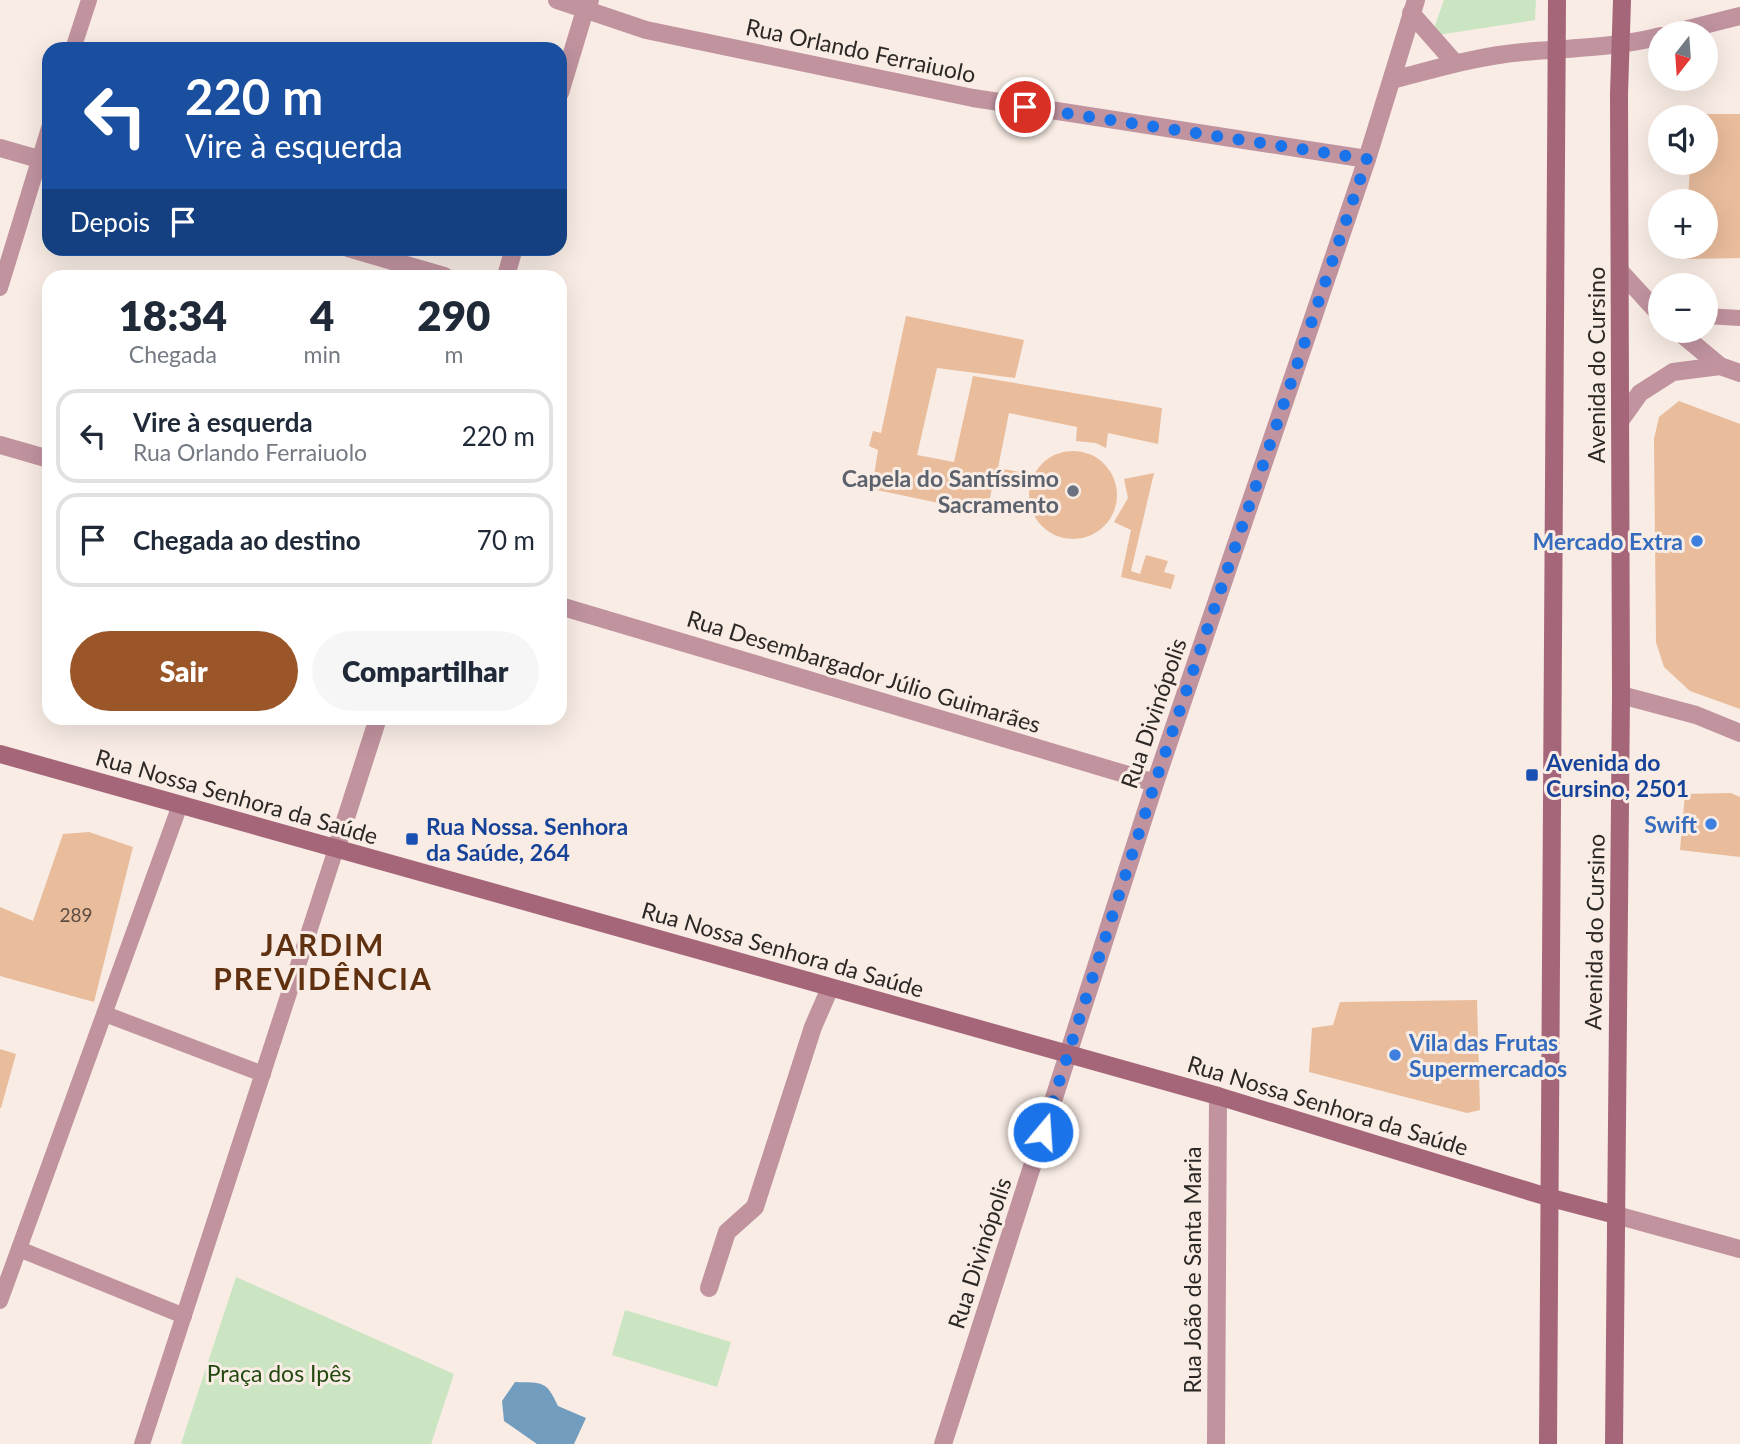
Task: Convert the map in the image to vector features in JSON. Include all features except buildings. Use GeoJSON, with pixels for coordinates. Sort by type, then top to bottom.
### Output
{"type":"FeatureCollection","features":[{"type":"Feature","properties":{"kind":"main road","name":"Avenida do Cursino"},"geometry":{"type":"LineString","coordinates":[[1548,1444],[1557,0]]}},
{"type":"Feature","properties":{"kind":"main road","name":"Avenida do Cursino"},"geometry":{"type":"LineString","coordinates":[[1614,1444],[1621,695],[1619,94],[1622,0]]}},
{"type":"Feature","properties":{"kind":"main road","name":"Rua Nossa Senhora da Saúde"},"geometry":{"type":"LineString","coordinates":[[0,754],[1218,1096],[1550,1198],[1616,1215]]}},
{"type":"Feature","properties":{"kind":"street","name":"Rua Orlando Ferraiuolo"},"geometry":{"type":"LineString","coordinates":[[557,0],[587,5],[646,30],[973,98],[1367,159]]}},
{"type":"Feature","properties":{"kind":"street"},"geometry":{"type":"LineString","coordinates":[[567,70],[587,5]]}},
{"type":"Feature","properties":{"kind":"street"},"geometry":{"type":"LineString","coordinates":[[1414,7],[1455,63]]}},
{"type":"Feature","properties":{"kind":"street","name":"Rua Divinópolis"},"geometry":{"type":"LineString","coordinates":[[943,1444],[1155,783],[1367,159],[1414,7]]}},
{"type":"Feature","properties":{"kind":"street"},"geometry":{"type":"LineString","coordinates":[[1718,22],[1740,16]]}},
{"type":"Feature","properties":{"kind":"street"},"geometry":{"type":"LineString","coordinates":[[1392,80],[1455,63],[1521,52],[1622,45],[1648,39]]}},
{"type":"Feature","properties":{"kind":"street"},"geometry":{"type":"LineString","coordinates":[[0,148],[42,159]]}},
{"type":"Feature","properties":{"kind":"street"},"geometry":{"type":"LineString","coordinates":[[375,256],[423,270]]}},
{"type":"Feature","properties":{"kind":"street"},"geometry":{"type":"LineString","coordinates":[[1620,271],[1648,302]]}},
{"type":"Feature","properties":{"kind":"street"},"geometry":{"type":"LineString","coordinates":[[1692,343],[1720,366],[1740,373]]}},
{"type":"Feature","properties":{"kind":"street"},"geometry":{"type":"LineString","coordinates":[[1620,421],[1640,393],[1673,372],[1720,366]]}},
{"type":"Feature","properties":{"kind":"street"},"geometry":{"type":"LineString","coordinates":[[0,445],[42,456]]}},
{"type":"Feature","properties":{"kind":"street","name":"Rua Desembargador Júlio Guimarães"},"geometry":{"type":"LineString","coordinates":[[567,608],[1155,783]]}},
{"type":"Feature","properties":{"kind":"street"},"geometry":{"type":"LineString","coordinates":[[1621,695],[1696,715],[1740,733]]}},
{"type":"Feature","properties":{"kind":"street"},"geometry":{"type":"LineString","coordinates":[[336,849],[376,725]]}},
{"type":"Feature","properties":{"kind":"street"},"geometry":{"type":"LineString","coordinates":[[709,1288],[727,1232],[755,1207],[813,1027],[830,988]]}},
{"type":"Feature","properties":{"kind":"street","name":"Rua João de Santa Maria"},"geometry":{"type":"LineString","coordinates":[[1216,1444],[1218,1096]]}},
{"type":"Feature","properties":{"kind":"street"},"geometry":{"type":"LineString","coordinates":[[1616,1215],[1740,1250]]}},
{"type":"Feature","properties":{"kind":"lane"},"geometry":{"type":"LineString","coordinates":[[76,42],[89,0]]}},
{"type":"Feature","properties":{"kind":"lane"},"geometry":{"type":"LineString","coordinates":[[0,288],[42,166]]}},
{"type":"Feature","properties":{"kind":"lane"},"geometry":{"type":"LineString","coordinates":[[1718,317],[1740,318]]}},
{"type":"Feature","properties":{"kind":"lane"},"geometry":{"type":"LineString","coordinates":[[0,1301],[180,805]]}},
{"type":"Feature","properties":{"kind":"lane"},"geometry":{"type":"LineString","coordinates":[[142,1444],[336,849]]}},
{"type":"Feature","properties":{"kind":"lane"},"geometry":{"type":"LineString","coordinates":[[105,1014],[263,1074]]}},
{"type":"Feature","properties":{"kind":"lane"},"geometry":{"type":"LineString","coordinates":[[19,1250],[184,1316]]}},
{"type":"Feature","properties":{"kind":"green space"},"geometry":{"type":"Polygon","coordinates":[[[1444,0],[1536,0],[1535,20],[1431,36],[1444,0]]]}},
{"type":"Feature","properties":{"kind":"green space","name":"Praça dos Ipês"},"geometry":{"type":"Polygon","coordinates":[[[236,1277],[454,1374],[431,1444],[181,1444],[236,1277]]]}},
{"type":"Feature","properties":{"kind":"green space"},"geometry":{"type":"Polygon","coordinates":[[[625,1310],[731,1342],[717,1387],[612,1355],[625,1310]]]}},
{"type":"Feature","properties":{"kind":"water"},"geometry":{"type":"Polygon","coordinates":[[[515,1382],[547,1387],[558,1406],[586,1418],[574,1444],[537,1444],[504,1421],[502,1401],[515,1382]]]}},
{"type":"Feature","properties":{"kind":"place","name":"Capela do Santíssimo Sacramento"},"geometry":{"type":"Point","coordinates":[1073,491]}},
{"type":"Feature","properties":{"kind":"place","name":"Mercado Extra"},"geometry":{"type":"Point","coordinates":[1697,541]}},
{"type":"Feature","properties":{"kind":"place","name":"Avenida do Cursino, 2501"},"geometry":{"type":"Point","coordinates":[1532,775]}},
{"type":"Feature","properties":{"kind":"place","name":"Swift"},"geometry":{"type":"Point","coordinates":[1711,824]}},
{"type":"Feature","properties":{"kind":"place","name":"Rua Nossa. Senhora da Saúde, 264"},"geometry":{"type":"Point","coordinates":[412,839]}},
{"type":"Feature","properties":{"kind":"place","name":"Vila das Frutas Supermercados"},"geometry":{"type":"Point","coordinates":[1395,1055]}},
{"type":"Feature","properties":{"kind":"district","name":"JARDIM PREVIDÊNCIA"},"geometry":{"type":"Point","coordinates":[323,961]}},
{"type":"Feature","properties":{"kind":"route"},"geometry":{"type":"LineString","coordinates":[[1025,107],[1367,159],[1155,783],[1043,1132]]}}]}
